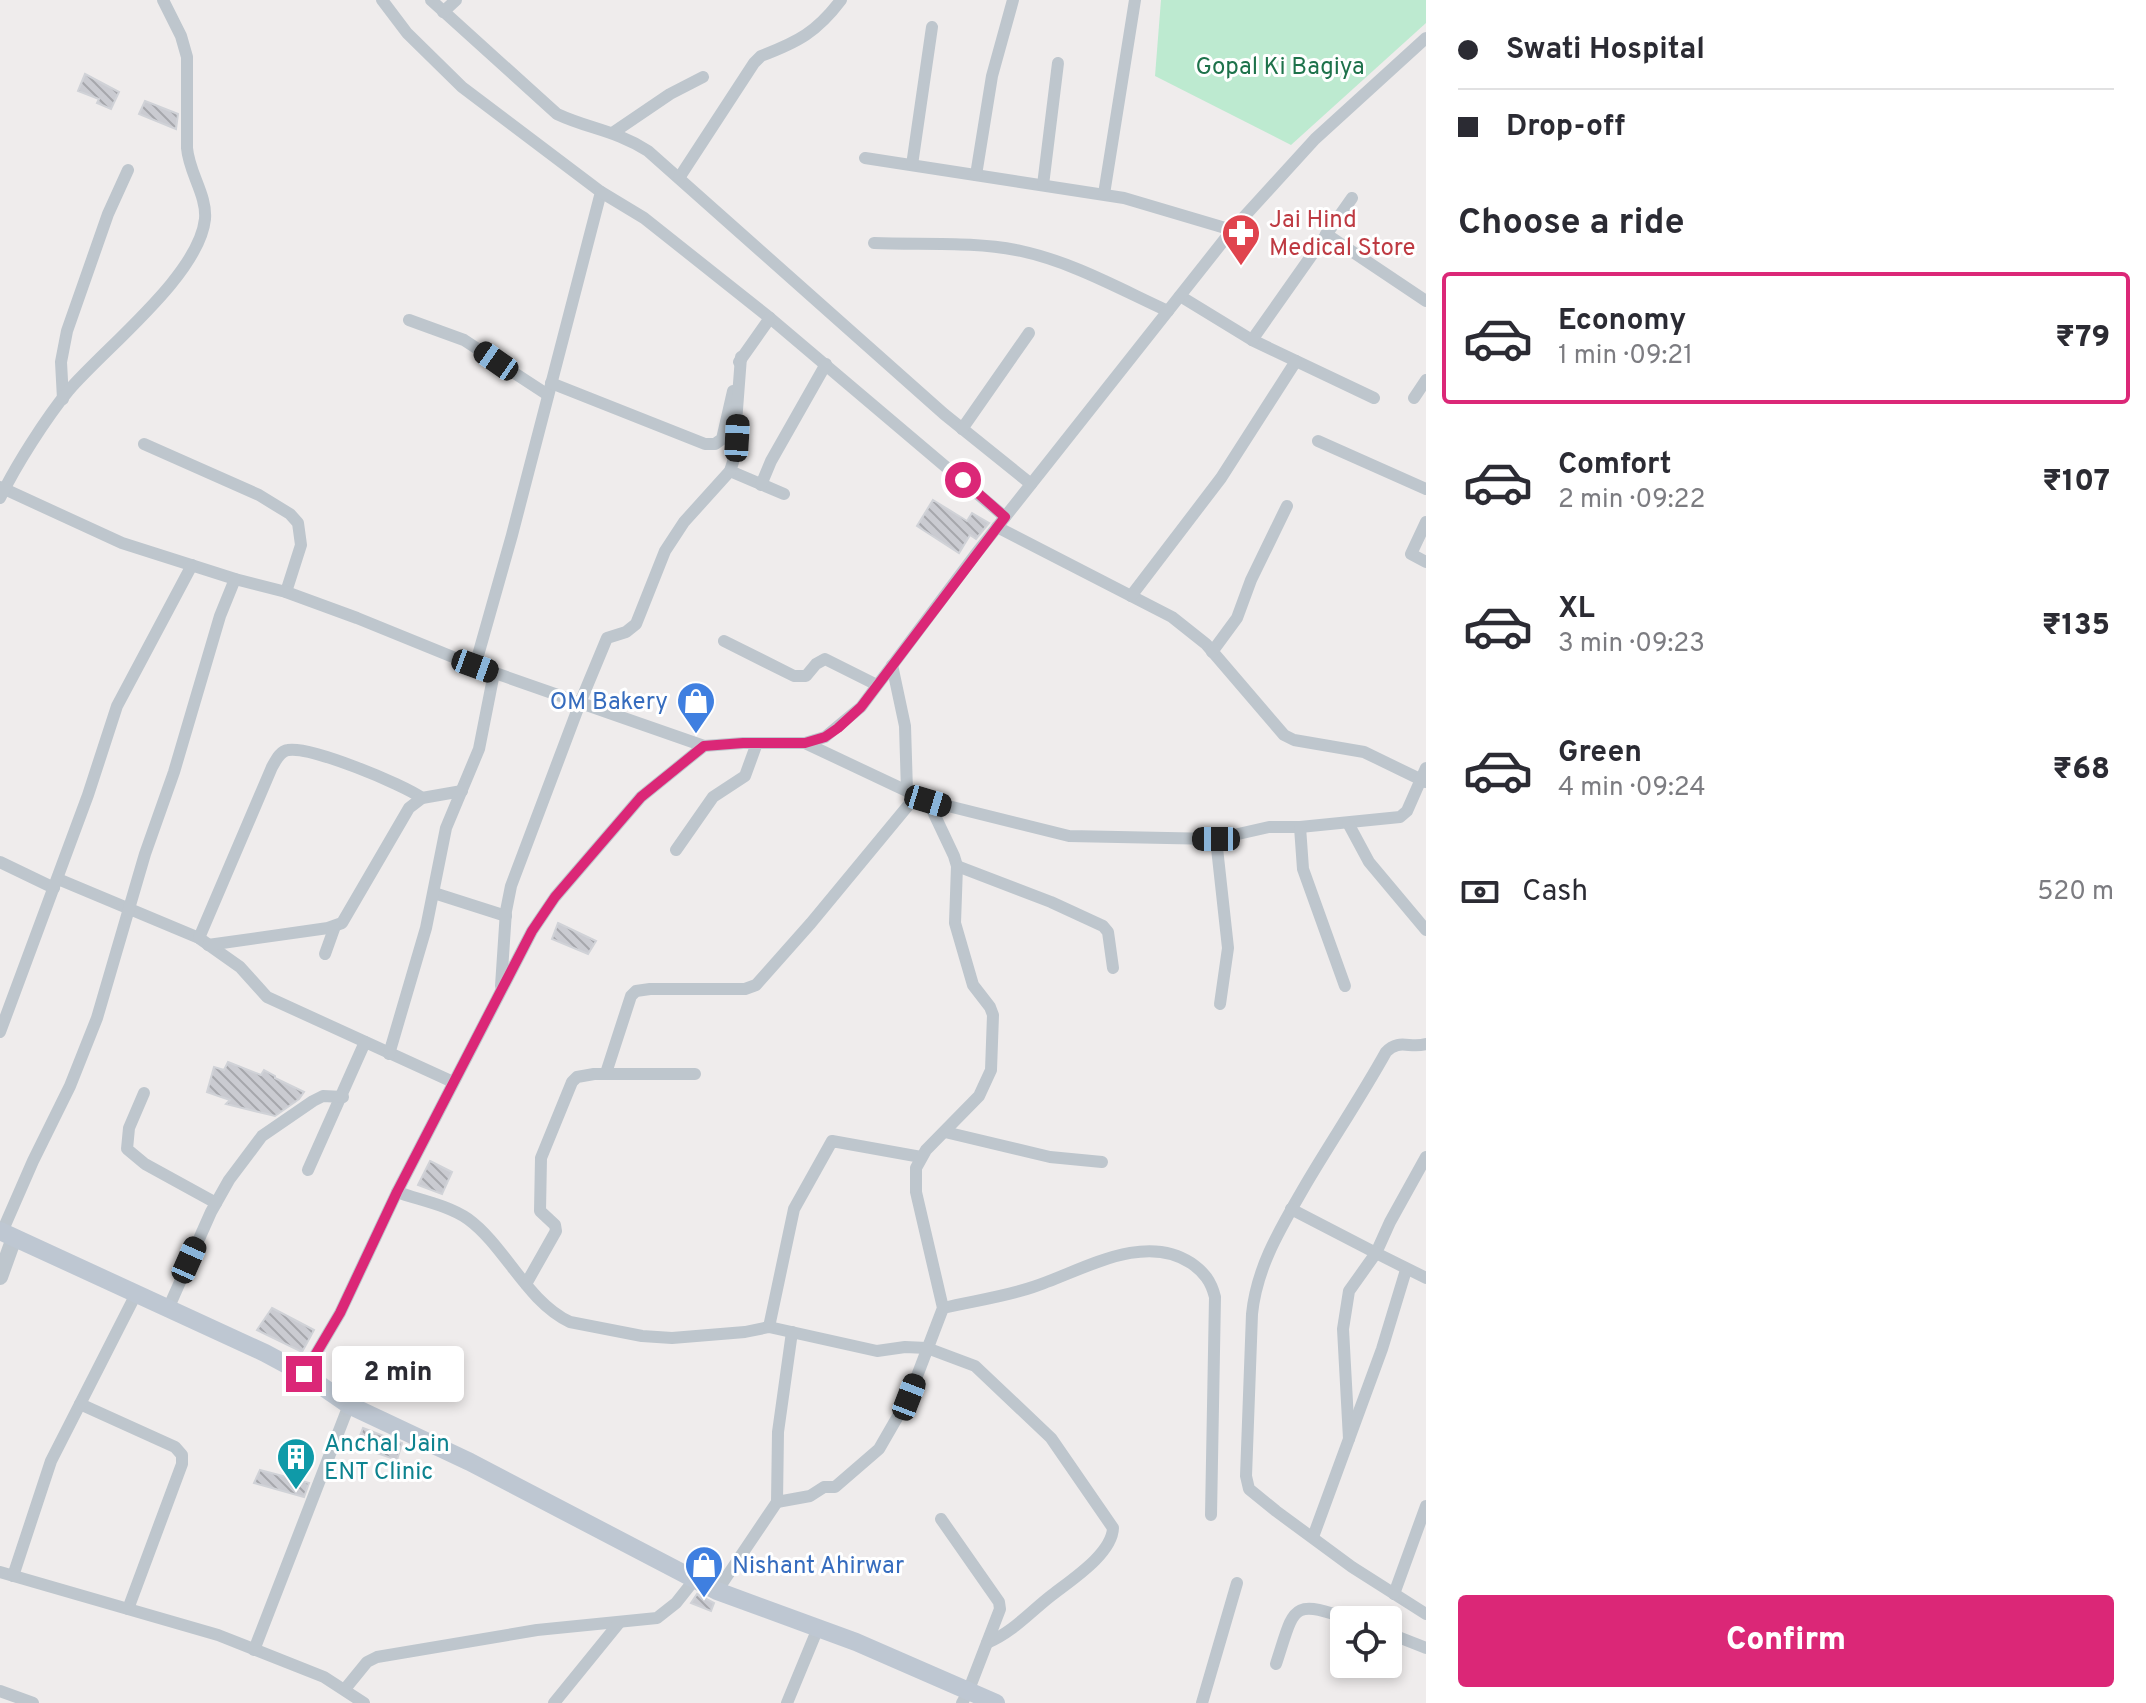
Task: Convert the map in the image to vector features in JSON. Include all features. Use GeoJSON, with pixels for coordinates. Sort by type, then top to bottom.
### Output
{"type":"FeatureCollection","features":[{"type":"Feature","properties":{"kind":"main road"},"geometry":{"type":"LineString","coordinates":[[5,1234],[304,1374],[349,1405],[470,1462],[717,1591],[818,1628],[965,1697],[996,1703]]}},
{"type":"Feature","properties":{"kind":"street"},"geometry":{"type":"LineString","coordinates":[[163,0],[181,36],[187,57],[187,148],[191,170],[205,207],[203,228],[186,262],[173,279],[63,399],[1,492],[122,543],[286,592],[475,666],[704,746],[805,743],[825,737],[861,707],[1001,522],[1232,230],[1315,139],[1426,38]]}},
{"type":"Feature","properties":{"kind":"street"},"geometry":{"type":"LineString","coordinates":[[382,0],[407,33],[462,87],[601,192],[644,218],[770,318],[826,364],[1001,522],[1172,617],[1196,634],[1284,735],[1294,740],[1352,748],[1424,777],[1407,811],[1400,817],[1269,827],[1216,839],[1069,836],[917,796],[805,743]]}},
{"type":"Feature","properties":{"kind":"street"},"geometry":{"type":"LineString","coordinates":[[431,0],[557,114],[571,121],[614,132],[648,151],[962,429],[1031,484]]}},
{"type":"Feature","properties":{"kind":"street"},"geometry":{"type":"LineString","coordinates":[[443,12],[456,0]]}},
{"type":"Feature","properties":{"kind":"street"},"geometry":{"type":"LineString","coordinates":[[679,178],[754,63],[761,56],[814,31],[841,0]]}},
{"type":"Feature","properties":{"kind":"street"},"geometry":{"type":"LineString","coordinates":[[976,175],[992,76],[1013,0]]}},
{"type":"Feature","properties":{"kind":"street"},"geometry":{"type":"LineString","coordinates":[[1104,194],[1135,0]]}},
{"type":"Feature","properties":{"kind":"street"},"geometry":{"type":"LineString","coordinates":[[912,165],[932,27]]}},
{"type":"Feature","properties":{"kind":"street"},"geometry":{"type":"LineString","coordinates":[[1043,185],[1058,63]]}},
{"type":"Feature","properties":{"kind":"street"},"geometry":{"type":"LineString","coordinates":[[614,132],[670,94],[703,77]]}},
{"type":"Feature","properties":{"kind":"street"},"geometry":{"type":"LineString","coordinates":[[865,158],[1104,194],[1145,203],[1232,230]]}},
{"type":"Feature","properties":{"kind":"street"},"geometry":{"type":"LineString","coordinates":[[63,399],[61,362],[67,331],[108,214],[128,170]]}},
{"type":"Feature","properties":{"kind":"street"},"geometry":{"type":"LineString","coordinates":[[475,666],[601,192]]}},
{"type":"Feature","properties":{"kind":"street"},"geometry":{"type":"LineString","coordinates":[[1252,340],[1352,198]]}},
{"type":"Feature","properties":{"kind":"street"},"geometry":{"type":"LineString","coordinates":[[1326,234],[1426,301]]}},
{"type":"Feature","properties":{"kind":"street"},"geometry":{"type":"LineString","coordinates":[[874,243],[979,246],[1022,251],[1082,271],[1168,311]]}},
{"type":"Feature","properties":{"kind":"street"},"geometry":{"type":"LineString","coordinates":[[1180,296],[1252,340],[1374,398]]}},
{"type":"Feature","properties":{"kind":"street"},"geometry":{"type":"LineString","coordinates":[[409,320],[464,340],[549,389],[695,441],[715,444],[725,432],[741,357],[770,318]]}},
{"type":"Feature","properties":{"kind":"street"},"geometry":{"type":"LineString","coordinates":[[962,429],[1029,333]]}},
{"type":"Feature","properties":{"kind":"street"},"geometry":{"type":"LineString","coordinates":[[501,991],[511,886],[607,638],[626,632],[636,624],[665,551],[684,522],[730,471],[737,438],[741,357]]}},
{"type":"Feature","properties":{"kind":"street"},"geometry":{"type":"LineString","coordinates":[[1131,596],[1221,478],[1296,361]]}},
{"type":"Feature","properties":{"kind":"street"},"geometry":{"type":"LineString","coordinates":[[761,485],[771,461],[826,364]]}},
{"type":"Feature","properties":{"kind":"street"},"geometry":{"type":"LineString","coordinates":[[1414,398],[1426,380]]}},
{"type":"Feature","properties":{"kind":"street"},"geometry":{"type":"LineString","coordinates":[[1318,441],[1426,489]]}},
{"type":"Feature","properties":{"kind":"street"},"geometry":{"type":"LineString","coordinates":[[144,444],[259,495],[290,514],[298,523],[301,545],[286,592]]}},
{"type":"Feature","properties":{"kind":"street"},"geometry":{"type":"LineString","coordinates":[[730,471],[784,494]]}},
{"type":"Feature","properties":{"kind":"street"},"geometry":{"type":"LineString","coordinates":[[1212,652],[1237,618],[1251,580],[1287,506]]}},
{"type":"Feature","properties":{"kind":"street"},"geometry":{"type":"LineString","coordinates":[[1426,522],[1411,554],[1426,562]]}},
{"type":"Feature","properties":{"kind":"street"},"geometry":{"type":"LineString","coordinates":[[0,1032],[117,706],[192,565]]}},
{"type":"Feature","properties":{"kind":"street"},"geometry":{"type":"LineString","coordinates":[[0,1277],[5,1234],[33,1161],[70,1086],[97,1018],[148,843],[174,772],[220,616],[235,579]]}},
{"type":"Feature","properties":{"kind":"street"},"geometry":{"type":"LineString","coordinates":[[724,641],[794,676],[806,676],[825,659],[877,685]]}},
{"type":"Feature","properties":{"kind":"street"},"geometry":{"type":"LineString","coordinates":[[777,1502],[810,1496],[824,1487],[835,1487],[879,1449],[909,1397],[943,1308],[915,1178],[921,1157],[979,1096],[987,1082],[993,1057],[993,1015],[973,985],[955,923],[957,866],[917,796],[892,665]]}},
{"type":"Feature","properties":{"kind":"street"},"geometry":{"type":"LineString","coordinates":[[389,1054],[426,928],[446,828],[483,737],[494,673]]}},
{"type":"Feature","properties":{"kind":"street"},"geometry":{"type":"LineString","coordinates":[[676,850],[713,797],[745,776],[757,743]]}},
{"type":"Feature","properties":{"kind":"street"},"geometry":{"type":"LineString","coordinates":[[304,1374],[340,1313],[397,1192],[532,931],[555,897],[641,797],[704,746]]}},
{"type":"Feature","properties":{"kind":"street"},"geometry":{"type":"LineString","coordinates":[[203,942],[272,767],[280,754],[293,749],[334,760],[394,782],[422,798]]}},
{"type":"Feature","properties":{"kind":"street"},"geometry":{"type":"LineString","coordinates":[[203,942],[342,923],[409,808],[422,798],[462,791]]}},
{"type":"Feature","properties":{"kind":"street"},"geometry":{"type":"LineString","coordinates":[[606,1073],[631,996],[636,991],[745,989],[756,985],[917,796]]}},
{"type":"Feature","properties":{"kind":"street"},"geometry":{"type":"LineString","coordinates":[[1348,823],[1369,862],[1426,930]]}},
{"type":"Feature","properties":{"kind":"street"},"geometry":{"type":"LineString","coordinates":[[1300,827],[1303,869],[1345,986]]}},
{"type":"Feature","properties":{"kind":"street"},"geometry":{"type":"LineString","coordinates":[[1216,839],[1228,948],[1227,974],[1220,1004]]}},
{"type":"Feature","properties":{"kind":"street"},"geometry":{"type":"LineString","coordinates":[[0,862],[129,908],[203,942],[240,967],[267,997],[453,1082]]}},
{"type":"Feature","properties":{"kind":"street"},"geometry":{"type":"LineString","coordinates":[[957,866],[1051,902],[1103,926],[1108,932],[1113,968]]}},
{"type":"Feature","properties":{"kind":"street"},"geometry":{"type":"LineString","coordinates":[[434,893],[506,916]]}},
{"type":"Feature","properties":{"kind":"street"},"geometry":{"type":"LineString","coordinates":[[325,954],[335,926]]}},
{"type":"Feature","properties":{"kind":"street"},"geometry":{"type":"LineString","coordinates":[[308,1170],[365,1042]]}},
{"type":"Feature","properties":{"kind":"street"},"geometry":{"type":"LineString","coordinates":[[1426,1044],[1418,1047],[1402,1043],[1393,1045],[1386,1052],[1291,1209],[1260,1269],[1254,1289],[1246,1476],[1249,1489],[1426,1614]]}},
{"type":"Feature","properties":{"kind":"street"},"geometry":{"type":"LineString","coordinates":[[526,1284],[556,1231],[555,1225],[540,1211],[539,1204],[544,1146],[572,1082],[577,1077],[606,1073],[695,1074]]}},
{"type":"Feature","properties":{"kind":"street"},"geometry":{"type":"LineString","coordinates":[[144,1093],[129,1128],[127,1149],[145,1164],[216,1203]]}},
{"type":"Feature","properties":{"kind":"street"},"geometry":{"type":"LineString","coordinates":[[168,1309],[216,1203],[262,1136],[323,1096],[343,1097]]}},
{"type":"Feature","properties":{"kind":"street"},"geometry":{"type":"LineString","coordinates":[[945,1132],[1050,1157],[1102,1162]]}},
{"type":"Feature","properties":{"kind":"street"},"geometry":{"type":"LineString","coordinates":[[769,1327],[794,1209],[832,1141],[921,1157]]}},
{"type":"Feature","properties":{"kind":"street"},"geometry":{"type":"LineString","coordinates":[[1349,1439],[1343,1329],[1349,1291],[1376,1253],[1426,1157]]}},
{"type":"Feature","properties":{"kind":"street"},"geometry":{"type":"LineString","coordinates":[[397,1192],[467,1219],[526,1284],[559,1317],[570,1322],[642,1336],[687,1337],[769,1327],[877,1351],[927,1348],[975,1366],[1051,1438],[1113,1528],[1110,1540],[1079,1577],[1051,1595],[1009,1632],[987,1643]]}},
{"type":"Feature","properties":{"kind":"street"},"geometry":{"type":"LineString","coordinates":[[1291,1209],[1426,1278]]}},
{"type":"Feature","properties":{"kind":"street"},"geometry":{"type":"LineString","coordinates":[[943,1308],[1029,1289],[1132,1252],[1165,1252],[1195,1266],[1209,1279],[1215,1297],[1211,1515]]}},
{"type":"Feature","properties":{"kind":"street"},"geometry":{"type":"LineString","coordinates":[[1313,1537],[1406,1270]]}},
{"type":"Feature","properties":{"kind":"street"},"geometry":{"type":"LineString","coordinates":[[13,1576],[51,1461],[136,1294]]}},
{"type":"Feature","properties":{"kind":"street"},"geometry":{"type":"LineString","coordinates":[[717,1591],[777,1502],[778,1432],[792,1332]]}},
{"type":"Feature","properties":{"kind":"street"},"geometry":{"type":"LineString","coordinates":[[80,1404],[175,1447],[182,1455],[182,1464],[128,1609]]}},
{"type":"Feature","properties":{"kind":"street"},"geometry":{"type":"LineString","coordinates":[[254,1650],[349,1405]]}},
{"type":"Feature","properties":{"kind":"street"},"geometry":{"type":"LineString","coordinates":[[1394,1594],[1426,1506]]}},
{"type":"Feature","properties":{"kind":"street"},"geometry":{"type":"LineString","coordinates":[[941,1519],[999,1602],[1000,1609],[965,1697]]}},
{"type":"Feature","properties":{"kind":"street"},"geometry":{"type":"LineString","coordinates":[[0,1572],[218,1635],[324,1677],[364,1703]]}},
{"type":"Feature","properties":{"kind":"street"},"geometry":{"type":"LineString","coordinates":[[345,1689],[367,1662],[377,1657],[537,1630],[657,1618],[695,1579]]}},
{"type":"Feature","properties":{"kind":"street"},"geometry":{"type":"LineString","coordinates":[[1202,1703],[1237,1583]]}},
{"type":"Feature","properties":{"kind":"street"},"geometry":{"type":"LineString","coordinates":[[1276,1664],[1296,1612],[1304,1608],[1317,1608],[1330,1613]]}},
{"type":"Feature","properties":{"kind":"street"},"geometry":{"type":"LineString","coordinates":[[554,1703],[619,1623]]}},
{"type":"Feature","properties":{"kind":"street"},"geometry":{"type":"LineString","coordinates":[[787,1703],[818,1628]]}},
{"type":"Feature","properties":{"kind":"street"},"geometry":{"type":"LineString","coordinates":[[1402,1639],[1426,1648]]}},
{"type":"Feature","properties":{"kind":"street"},"geometry":{"type":"LineString","coordinates":[[0,1691],[33,1703]]}},
{"type":"Feature","properties":{"kind":"green space","name":"Gopal Ki Bagiya"},"geometry":{"type":"Polygon","coordinates":[[[1161,0],[1426,0],[1426,23],[1291,145],[1155,76],[1161,0]]]}},
{"type":"Feature","properties":{"kind":"building"},"geometry":{"type":"Polygon","coordinates":[[[85,74],[119,92],[111,109],[97,103],[99,99],[78,91],[85,74]]]}},
{"type":"Feature","properties":{"kind":"building"},"geometry":{"type":"Polygon","coordinates":[[[145,101],[178,114],[176,129],[139,114],[145,101]]]}},
{"type":"Feature","properties":{"kind":"building"},"geometry":{"type":"Polygon","coordinates":[[[933,500],[967,521],[972,513],[989,523],[976,539],[970,535],[959,553],[917,526],[933,500]]]}},
{"type":"Feature","properties":{"kind":"building"},"geometry":{"type":"Polygon","coordinates":[[[558,923],[596,941],[588,954],[552,939],[558,923]]]}},
{"type":"Feature","properties":{"kind":"building"},"geometry":{"type":"Polygon","coordinates":[[[228,1062],[261,1075],[264,1070],[304,1092],[275,1116],[226,1104],[230,1100],[207,1092],[214,1067],[224,1070],[228,1062]]]}},
{"type":"Feature","properties":{"kind":"building"},"geometry":{"type":"Polygon","coordinates":[[[430,1161],[452,1172],[442,1194],[418,1185],[430,1161]]]}},
{"type":"Feature","properties":{"kind":"building"},"geometry":{"type":"Polygon","coordinates":[[[272,1308],[314,1330],[302,1352],[257,1330],[272,1308]]]}},
{"type":"Feature","properties":{"kind":"building"},"geometry":{"type":"Polygon","coordinates":[[[363,1428],[402,1443],[397,1460],[356,1446],[363,1428]]]}},
{"type":"Feature","properties":{"kind":"building","name":"Anchal Jain ENT Clinic"},"geometry":{"type":"Polygon","coordinates":[[[260,1470],[309,1483],[304,1497],[254,1483],[260,1470]]]}},
{"type":"Feature","properties":{"kind":"building"},"geometry":{"type":"Polygon","coordinates":[[[703,1554],[716,1561],[709,1572],[697,1564],[703,1554]]]}},
{"type":"Feature","properties":{"kind":"building"},"geometry":{"type":"Polygon","coordinates":[[[697,1594],[714,1603],[711,1611],[691,1603],[697,1594]]]}},
{"type":"Feature","properties":{"kind":"place","name":"Jai Hind Medical Store"},"geometry":{"type":"Point","coordinates":[1241,267]}},
{"type":"Feature","properties":{"kind":"place","name":"OM Bakery"},"geometry":{"type":"Point","coordinates":[696,735]}},
{"type":"Feature","properties":{"kind":"place","name":"Anchal Jain ENT Clinic"},"geometry":{"type":"Point","coordinates":[296,1491]}},
{"type":"Feature","properties":{"kind":"place","name":"Nishant Ahirwar"},"geometry":{"type":"Point","coordinates":[704,1599]}},
{"type":"Feature","properties":{"kind":"route"},"geometry":{"type":"LineString","coordinates":[[304,1374],[340,1313],[397,1192],[532,931],[555,897],[641,797],[704,746],[805,743],[825,737],[861,707],[1005,517],[963,480]]}}]}
